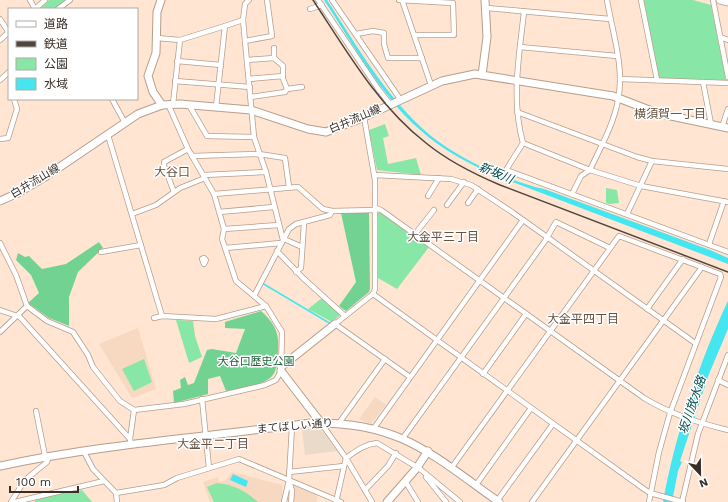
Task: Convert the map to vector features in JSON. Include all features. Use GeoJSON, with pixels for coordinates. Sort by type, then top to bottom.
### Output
{"type":"FeatureCollection","features":[{"type":"Feature","properties":{"kind":"street"},"geometry":{"type":"LineString","coordinates":[[36,8],[45,0]]}},
{"type":"Feature","properties":{"kind":"street"},"geometry":{"type":"LineString","coordinates":[[59,8],[70,0]]}},
{"type":"Feature","properties":{"kind":"street"},"geometry":{"type":"LineString","coordinates":[[0,243],[16,276],[27,306],[47,321],[73,332],[88,355],[93,367],[120,401],[134,410],[184,404],[265,385],[276,380],[281,369],[282,332],[266,306],[236,281],[222,239],[224,230],[214,194],[188,149],[167,104],[153,92],[148,80],[150,67],[156,54],[157,12],[162,0]]}},
{"type":"Feature","properties":{"kind":"street"},"geometry":{"type":"LineString","coordinates":[[248,0],[245,4],[243,20],[254,137],[266,172],[282,241]]}},
{"type":"Feature","properties":{"kind":"street"},"geometry":{"type":"LineString","coordinates":[[245,41],[272,36],[267,0]]}},
{"type":"Feature","properties":{"kind":"street"},"geometry":{"type":"LineString","coordinates":[[318,0],[379,90],[391,104]]}},
{"type":"Feature","properties":{"kind":"street"},"geometry":{"type":"LineString","coordinates":[[332,0],[399,100]]}},
{"type":"Feature","properties":{"kind":"street"},"geometry":{"type":"LineString","coordinates":[[399,0],[453,3],[454,35],[414,34]]}},
{"type":"Feature","properties":{"kind":"street"},"geometry":{"type":"LineString","coordinates":[[402,0],[431,85]]}},
{"type":"Feature","properties":{"kind":"street"},"geometry":{"type":"LineString","coordinates":[[482,75],[486,52],[487,8],[485,0]]}},
{"type":"Feature","properties":{"kind":"street"},"geometry":{"type":"LineString","coordinates":[[572,194],[581,176],[590,170],[614,115],[619,98],[620,79],[607,0]]}},
{"type":"Feature","properties":{"kind":"street"},"geometry":{"type":"LineString","coordinates":[[641,0],[658,80]]}},
{"type":"Feature","properties":{"kind":"street"},"geometry":{"type":"LineString","coordinates":[[713,0],[728,77]]}},
{"type":"Feature","properties":{"kind":"street"},"geometry":{"type":"LineString","coordinates":[[720,0],[728,2]]}},
{"type":"Feature","properties":{"kind":"street"},"geometry":{"type":"LineString","coordinates":[[310,9],[322,5]]}},
{"type":"Feature","properties":{"kind":"street"},"geometry":{"type":"LineString","coordinates":[[487,8],[610,19]]}},
{"type":"Feature","properties":{"kind":"street"},"geometry":{"type":"LineString","coordinates":[[524,12],[516,92],[517,112],[523,143],[506,170],[728,252]]}},
{"type":"Feature","properties":{"kind":"street"},"geometry":{"type":"LineString","coordinates":[[0,19],[8,31]]}},
{"type":"Feature","properties":{"kind":"street"},"geometry":{"type":"LineString","coordinates":[[157,38],[180,40],[243,20]]}},
{"type":"Feature","properties":{"kind":"street"},"geometry":{"type":"LineString","coordinates":[[216,107],[225,26]]}},
{"type":"Feature","properties":{"kind":"street"},"geometry":{"type":"LineString","coordinates":[[356,34],[373,31],[384,34],[384,44],[388,58],[422,58]]}},
{"type":"Feature","properties":{"kind":"street"},"geometry":{"type":"LineString","coordinates":[[0,40],[8,34]]}},
{"type":"Feature","properties":{"kind":"street"},"geometry":{"type":"LineString","coordinates":[[720,37],[728,40]]}},
{"type":"Feature","properties":{"kind":"street"},"geometry":{"type":"LineString","coordinates":[[167,104],[175,81],[180,40]]}},
{"type":"Feature","properties":{"kind":"street"},"geometry":{"type":"LineString","coordinates":[[520,47],[617,56]]}},
{"type":"Feature","properties":{"kind":"street"},"geometry":{"type":"LineString","coordinates":[[274,48],[274,58]]}},
{"type":"Feature","properties":{"kind":"street"},"geometry":{"type":"LineString","coordinates":[[247,60],[274,58],[284,66],[282,76],[287,89]]}},
{"type":"Feature","properties":{"kind":"street"},"geometry":{"type":"LineString","coordinates":[[177,61],[220,65]]}},
{"type":"Feature","properties":{"kind":"street"},"geometry":{"type":"LineString","coordinates":[[0,80],[8,73]]}},
{"type":"Feature","properties":{"kind":"street","name":"白井流山線"},"geometry":{"type":"LineString","coordinates":[[0,201],[45,177],[145,110],[167,104],[251,110],[317,132],[336,130],[431,85],[464,76],[482,75],[619,98],[657,113],[725,127]]}},
{"type":"Feature","properties":{"kind":"street"},"geometry":{"type":"LineString","coordinates":[[249,79],[282,76]]}},
{"type":"Feature","properties":{"kind":"street"},"geometry":{"type":"LineString","coordinates":[[620,79],[728,83]]}},
{"type":"Feature","properties":{"kind":"street"},"geometry":{"type":"LineString","coordinates":[[175,81],[218,86],[250,87]]}},
{"type":"Feature","properties":{"kind":"street"},"geometry":{"type":"LineString","coordinates":[[703,82],[711,124]]}},
{"type":"Feature","properties":{"kind":"street"},"geometry":{"type":"LineString","coordinates":[[251,96],[280,94],[287,89],[302,87]]}},
{"type":"Feature","properties":{"kind":"street"},"geometry":{"type":"LineString","coordinates":[[0,139],[8,138],[17,108],[14,100]]}},
{"type":"Feature","properties":{"kind":"street"},"geometry":{"type":"LineString","coordinates":[[113,100],[125,123]]}},
{"type":"Feature","properties":{"kind":"street"},"geometry":{"type":"LineString","coordinates":[[189,105],[207,136],[254,137]]}},
{"type":"Feature","properties":{"kind":"street"},"geometry":{"type":"LineString","coordinates":[[725,127],[728,109]]}},
{"type":"Feature","properties":{"kind":"street"},"geometry":{"type":"LineString","coordinates":[[517,112],[637,157],[652,161],[728,169]]}},
{"type":"Feature","properties":{"kind":"street"},"geometry":{"type":"LineString","coordinates":[[281,369],[373,294],[375,289],[374,175],[364,117]]}},
{"type":"Feature","properties":{"kind":"street"},"geometry":{"type":"LineString","coordinates":[[108,135],[162,316]]}},
{"type":"Feature","properties":{"kind":"street"},"geometry":{"type":"LineString","coordinates":[[523,143],[590,170],[641,186],[726,202],[709,244]]}},
{"type":"Feature","properties":{"kind":"street"},"geometry":{"type":"LineString","coordinates":[[174,192],[164,166],[164,162],[188,149]]}},
{"type":"Feature","properties":{"kind":"street"},"geometry":{"type":"LineString","coordinates":[[192,156],[259,154],[285,158],[289,188]]}},
{"type":"Feature","properties":{"kind":"street"},"geometry":{"type":"LineString","coordinates":[[627,214],[652,161]]}},
{"type":"Feature","properties":{"kind":"street"},"geometry":{"type":"LineString","coordinates":[[132,214],[156,205],[180,188],[204,176],[266,172]]}},
{"type":"Feature","properties":{"kind":"street"},"geometry":{"type":"LineString","coordinates":[[374,175],[439,178],[464,182],[478,189],[695,343]]}},
{"type":"Feature","properties":{"kind":"street"},"geometry":{"type":"LineString","coordinates":[[428,196],[439,178]]}},
{"type":"Feature","properties":{"kind":"street"},"geometry":{"type":"LineString","coordinates":[[447,205],[464,182]]}},
{"type":"Feature","properties":{"kind":"street"},"geometry":{"type":"LineString","coordinates":[[214,194],[298,187],[319,206],[332,211],[381,210],[644,398],[670,413],[702,424],[728,430]]}},
{"type":"Feature","properties":{"kind":"street"},"geometry":{"type":"LineString","coordinates":[[468,203],[478,189]]}},
{"type":"Feature","properties":{"kind":"street"},"geometry":{"type":"LineString","coordinates":[[0,197],[8,198]]}},
{"type":"Feature","properties":{"kind":"street"},"geometry":{"type":"LineString","coordinates":[[219,212],[274,207]]}},
{"type":"Feature","properties":{"kind":"street"},"geometry":{"type":"LineString","coordinates":[[415,234],[434,210]]}},
{"type":"Feature","properties":{"kind":"street"},"geometry":{"type":"LineString","coordinates":[[254,296],[282,241],[291,227],[330,215],[332,211]]}},
{"type":"Feature","properties":{"kind":"street"},"geometry":{"type":"LineString","coordinates":[[374,428],[523,220]]}},
{"type":"Feature","properties":{"kind":"street"},"geometry":{"type":"LineString","coordinates":[[403,438],[504,298],[556,222],[610,248]]}},
{"type":"Feature","properties":{"kind":"street"},"geometry":{"type":"LineString","coordinates":[[296,272],[301,268],[304,223]]}},
{"type":"Feature","properties":{"kind":"street"},"geometry":{"type":"LineString","coordinates":[[224,230],[279,225]]}},
{"type":"Feature","properties":{"kind":"street"},"geometry":{"type":"LineString","coordinates":[[452,468],[619,236],[683,259],[720,274],[722,277],[695,343],[670,413],[649,502]]}},
{"type":"Feature","properties":{"kind":"street"},"geometry":{"type":"LineString","coordinates":[[225,248],[282,241],[302,248]]}},
{"type":"Feature","properties":{"kind":"street"},"geometry":{"type":"LineString","coordinates":[[101,252],[141,245]]}},
{"type":"Feature","properties":{"kind":"street"},"geometry":{"type":"LineString","coordinates":[[277,251],[296,272],[345,316]]}},
{"type":"Feature","properties":{"kind":"street"},"geometry":{"type":"LineString","coordinates":[[647,309],[683,259]]}},
{"type":"Feature","properties":{"kind":"street"},"geometry":{"type":"LineString","coordinates":[[532,502],[702,267]]}},
{"type":"Feature","properties":{"kind":"street"},"geometry":{"type":"LineString","coordinates":[[373,294],[650,493],[683,502],[687,476],[702,424],[718,380],[726,365],[728,355]]}},
{"type":"Feature","properties":{"kind":"street"},"geometry":{"type":"LineString","coordinates":[[0,332],[27,306]]}},
{"type":"Feature","properties":{"kind":"street"},"geometry":{"type":"LineString","coordinates":[[154,318],[162,316],[216,319],[266,306]]}},
{"type":"Feature","properties":{"kind":"street"},"geometry":{"type":"LineString","coordinates":[[0,310],[18,316],[130,442]]}},
{"type":"Feature","properties":{"kind":"street"},"geometry":{"type":"LineString","coordinates":[[483,374],[526,314]]}},
{"type":"Feature","properties":{"kind":"street"},"geometry":{"type":"LineString","coordinates":[[335,324],[410,377]]}},
{"type":"Feature","properties":{"kind":"street"},"geometry":{"type":"LineString","coordinates":[[339,423],[385,359]]}},
{"type":"Feature","properties":{"kind":"street"},"geometry":{"type":"LineString","coordinates":[[281,369],[346,458],[372,502]]}},
{"type":"Feature","properties":{"kind":"street"},"geometry":{"type":"LineString","coordinates":[[718,380],[728,385]]}},
{"type":"Feature","properties":{"kind":"street"},"geometry":{"type":"LineString","coordinates":[[202,399],[209,468]]}},
{"type":"Feature","properties":{"kind":"street"},"geometry":{"type":"LineString","coordinates":[[476,485],[531,408]]}},
{"type":"Feature","properties":{"kind":"street"},"geometry":{"type":"LineString","coordinates":[[130,442],[134,410]]}},
{"type":"Feature","properties":{"kind":"street"},"geometry":{"type":"LineString","coordinates":[[11,502],[25,480],[47,462],[47,456],[36,411]]}},
{"type":"Feature","properties":{"kind":"street","name":"まてばしい通り"},"geometry":{"type":"LineString","coordinates":[[0,466],[47,456],[130,442],[321,423],[339,423],[374,428],[403,438],[428,451],[498,501]]}},
{"type":"Feature","properties":{"kind":"street"},"geometry":{"type":"LineString","coordinates":[[498,501],[553,424]]}},
{"type":"Feature","properties":{"kind":"street"},"geometry":{"type":"LineString","coordinates":[[284,502],[289,480],[292,426]]}},
{"type":"Feature","properties":{"kind":"street"},"geometry":{"type":"LineString","coordinates":[[116,493],[164,485],[209,468],[239,459],[338,501],[346,458],[357,450],[377,443],[419,468],[460,502]]}},
{"type":"Feature","properties":{"kind":"street"},"geometry":{"type":"LineString","coordinates":[[83,450],[93,470],[116,493],[118,502]]}},
{"type":"Feature","properties":{"kind":"street"},"geometry":{"type":"LineString","coordinates":[[387,502],[419,468],[428,451]]}},
{"type":"Feature","properties":{"kind":"street"},"geometry":{"type":"LineString","coordinates":[[365,490],[388,466],[396,453]]}},
{"type":"Feature","properties":{"kind":"street"},"geometry":{"type":"LineString","coordinates":[[289,472],[344,466]]}},
{"type":"Feature","properties":{"kind":"street"},"geometry":{"type":"LineString","coordinates":[[419,468],[446,502]]}},
{"type":"Feature","properties":{"kind":"street"},"geometry":{"type":"LineString","coordinates":[[289,480],[292,491],[291,502]]}},
{"type":"Feature","properties":{"kind":"street"},"geometry":{"type":"LineString","coordinates":[[15,502],[104,481]]}},
{"type":"Feature","properties":{"kind":"street"},"geometry":{"type":"LineString","coordinates":[[405,482],[418,502]]}},
{"type":"Feature","properties":{"kind":"shaded area"},"geometry":{"type":"Polygon","coordinates":[[[138,328],[156,389],[132,398],[99,344],[138,328]]]}},
{"type":"Feature","properties":{"kind":"shaded area"},"geometry":{"type":"Polygon","coordinates":[[[375,397],[386,405],[371,424],[359,419],[375,397]]]}},
{"type":"Feature","properties":{"kind":"shaded area"},"geometry":{"type":"Polygon","coordinates":[[[320,428],[337,451],[305,455],[302,429],[320,428]]]}},
{"type":"Feature","properties":{"kind":"shaded area"},"geometry":{"type":"Polygon","coordinates":[[[232,472],[282,485],[283,502],[210,502],[203,482],[218,477],[219,482],[226,480],[232,472]]]}},
{"type":"Feature","properties":{"kind":"shaded area"},"geometry":{"type":"Polygon","coordinates":[[[297,485],[317,494],[317,502],[294,502],[294,486],[297,485]]]}},
{"type":"Feature","properties":{"kind":"green space"},"geometry":{"type":"Polygon","coordinates":[[[49,0],[66,0],[57,8],[41,8],[49,0]]]}},
{"type":"Feature","properties":{"kind":"green space"},"geometry":{"type":"Polygon","coordinates":[[[644,0],[693,0],[711,5],[726,80],[659,79],[644,0]]]}},
{"type":"Feature","properties":{"kind":"green space"},"geometry":{"type":"Polygon","coordinates":[[[385,124],[389,136],[383,138],[388,164],[416,158],[421,175],[377,170],[369,130],[385,124]]]}},
{"type":"Feature","properties":{"kind":"green space"},"geometry":{"type":"Polygon","coordinates":[[[606,188],[617,190],[619,203],[606,203],[606,188]]]}},
{"type":"Feature","properties":{"kind":"green space"},"geometry":{"type":"Polygon","coordinates":[[[369,212],[370,289],[369,292],[346,311],[339,306],[356,282],[341,213],[369,212]]]}},
{"type":"Feature","properties":{"kind":"green space"},"geometry":{"type":"Polygon","coordinates":[[[380,212],[429,247],[397,289],[378,278],[378,213],[380,212]]]}},
{"type":"Feature","properties":{"kind":"green space"},"geometry":{"type":"Polygon","coordinates":[[[99,242],[103,248],[78,272],[69,297],[69,326],[49,318],[28,303],[39,293],[31,275],[16,260],[18,253],[25,257],[29,256],[42,269],[66,264],[99,242]]]}},
{"type":"Feature","properties":{"kind":"green space"},"geometry":{"type":"Polygon","coordinates":[[[322,298],[340,315],[332,322],[308,309],[322,298]]]}},
{"type":"Feature","properties":{"kind":"green space","name":"大谷口歴史公園"},"geometry":{"type":"Polygon","coordinates":[[[261,311],[272,322],[277,333],[278,353],[275,372],[272,376],[254,386],[226,391],[220,376],[208,379],[208,394],[174,403],[173,391],[181,388],[180,380],[185,377],[188,385],[194,383],[207,350],[212,349],[236,353],[245,329],[225,328],[225,322],[261,311]]]}},
{"type":"Feature","properties":{"kind":"green space"},"geometry":{"type":"Polygon","coordinates":[[[176,320],[193,321],[195,336],[202,357],[189,363],[176,320]]]}},
{"type":"Feature","properties":{"kind":"green space"},"geometry":{"type":"Polygon","coordinates":[[[144,359],[152,382],[134,391],[122,369],[144,359]]]}},
{"type":"Feature","properties":{"kind":"green space"},"geometry":{"type":"Polygon","coordinates":[[[217,483],[229,485],[239,489],[258,502],[214,502],[207,487],[217,483]]]}},
{"type":"Feature","properties":{"kind":"green space"},"geometry":{"type":"Polygon","coordinates":[[[82,490],[92,502],[35,502],[35,499],[82,490]]]}},
{"type":"Feature","properties":{"kind":"water","name":"新坂川"},"geometry":{"type":"Polygon","coordinates":[[[324,0],[327,0],[363,56],[391,95],[422,128],[449,149],[484,168],[508,178],[547,190],[710,250],[728,258],[728,264],[502,178],[469,163],[448,151],[419,129],[392,101],[368,68],[324,0]]]}},
{"type":"Feature","properties":{"kind":"water","name":"坂川放水路"},"geometry":{"type":"Polygon","coordinates":[[[728,301],[728,329],[709,374],[680,461],[682,462],[678,471],[672,502],[663,502],[674,451],[689,400],[707,349],[728,301]]]}},
{"type":"Feature","properties":{"kind":"water"},"geometry":{"type":"Polygon","coordinates":[[[233,474],[248,481],[246,487],[230,480],[233,474]]]}},
{"type":"Feature","properties":{"kind":"waterway"},"geometry":{"type":"LineString","coordinates":[[262,283],[331,324]]}},
{"type":"Feature","properties":{"kind":"railway"},"geometry":{"type":"LineString","coordinates":[[313,0],[378,95],[409,128],[443,156],[471,172],[500,185],[728,272]]}},
{"type":"Feature","properties":{"kind":"district","name":"横須賀一丁目"},"geometry":{"type":"Point","coordinates":[670,114]}},
{"type":"Feature","properties":{"kind":"district","name":"大谷口"},"geometry":{"type":"Point","coordinates":[172,172]}},
{"type":"Feature","properties":{"kind":"district","name":"大金平三丁目"},"geometry":{"type":"Point","coordinates":[443,237]}},
{"type":"Feature","properties":{"kind":"district","name":"大金平四丁目"},"geometry":{"type":"Point","coordinates":[583,319]}},
{"type":"Feature","properties":{"kind":"district","name":"大金平二丁目"},"geometry":{"type":"Point","coordinates":[213,444]}}]}
